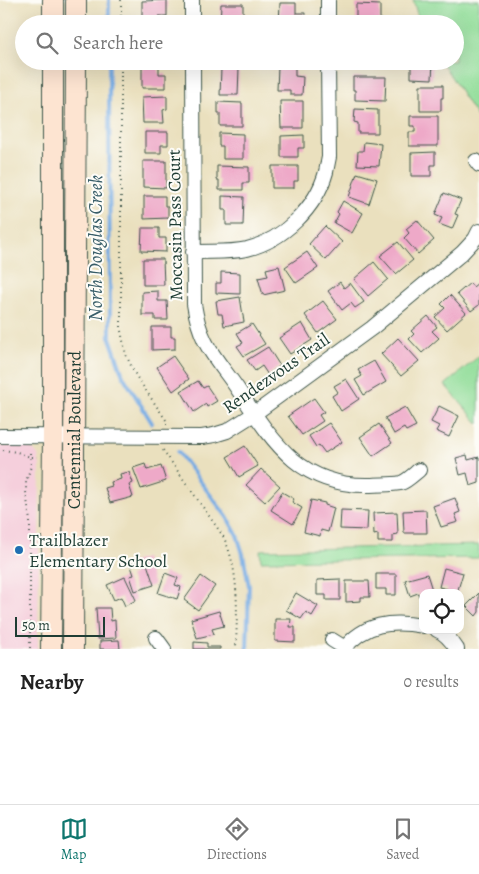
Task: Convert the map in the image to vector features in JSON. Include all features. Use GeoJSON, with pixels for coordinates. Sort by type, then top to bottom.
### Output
{"type":"FeatureCollection","features":[{"type":"Feature","properties":{"kind":"main road"},"geometry":{"type":"LineString","coordinates":[[53,0],[53,15]]}},
{"type":"Feature","properties":{"kind":"main road"},"geometry":{"type":"LineString","coordinates":[[76,0],[76,15]]}},
{"type":"Feature","properties":{"kind":"main road","name":"Centennial Boulevard"},"geometry":{"type":"LineString","coordinates":[[51,649],[53,70]]}},
{"type":"Feature","properties":{"kind":"main road","name":"Centennial Boulevard"},"geometry":{"type":"LineString","coordinates":[[73,649],[76,70]]}},
{"type":"Feature","properties":{"kind":"street"},"geometry":{"type":"LineString","coordinates":[[192,0],[192,15]]}},
{"type":"Feature","properties":{"kind":"street"},"geometry":{"type":"LineString","coordinates":[[328,0],[328,15]]}},
{"type":"Feature","properties":{"kind":"street","name":"Moccasin Pass Court"},"geometry":{"type":"LineString","coordinates":[[193,70],[194,304],[196,318],[206,343],[277,445],[305,469],[322,478],[362,485],[402,483],[419,470]]}},
{"type":"Feature","properties":{"kind":"street"},"geometry":{"type":"LineString","coordinates":[[193,252],[229,251],[246,249],[261,244],[289,227],[312,201],[326,172],[329,157],[328,70]]}},
{"type":"Feature","properties":{"kind":"street","name":"Rendezvous Trail"},"geometry":{"type":"LineString","coordinates":[[0,436],[208,436],[227,431],[254,414],[372,328],[462,253],[479,232]]}},
{"type":"Feature","properties":{"kind":"street"},"geometry":{"type":"LineString","coordinates":[[332,640],[345,648],[356,636],[373,626],[400,623],[419,625]]}},
{"type":"Feature","properties":{"kind":"street"},"geometry":{"type":"LineString","coordinates":[[444,634],[457,649]]}},
{"type":"Feature","properties":{"kind":"path"},"geometry":{"type":"LineString","coordinates":[[121,0],[121,15]]}},
{"type":"Feature","properties":{"kind":"path"},"geometry":{"type":"LineString","coordinates":[[121,70],[121,331],[126,355],[136,376],[166,420],[165,427]]}},
{"type":"Feature","properties":{"kind":"path"},"geometry":{"type":"LineString","coordinates":[[159,444],[223,536],[229,548],[234,565],[236,586],[236,649]]}},
{"type":"Feature","properties":{"kind":"path"},"geometry":{"type":"LineString","coordinates":[[0,450],[37,457]]}},
{"type":"Feature","properties":{"kind":"path"},"geometry":{"type":"LineString","coordinates":[[30,453],[31,466],[26,482],[30,521],[30,649]]}},
{"type":"Feature","properties":{"kind":"shaded area","name":"Trailblazer Elementary School"},"geometry":{"type":"Polygon","coordinates":[[[25,445],[38,455],[40,465],[38,649],[0,649],[0,446],[25,445]]]}},
{"type":"Feature","properties":{"kind":"green space"},"geometry":{"type":"Polygon","coordinates":[[[413,0],[479,0],[479,120],[447,70],[464,70],[464,15],[417,15],[413,0]]]}},
{"type":"Feature","properties":{"kind":"green space"},"geometry":{"type":"Polygon","coordinates":[[[479,356],[479,424],[445,385],[479,356]]]}},
{"type":"Feature","properties":{"kind":"green space"},"geometry":{"type":"Polygon","coordinates":[[[479,545],[479,558],[261,561],[260,550],[479,545]]]}},
{"type":"Feature","properties":{"kind":"building"},"geometry":{"type":"Polygon","coordinates":[[[167,0],[167,15],[142,15],[142,1],[167,0]]]}},
{"type":"Feature","properties":{"kind":"building"},"geometry":{"type":"Polygon","coordinates":[[[280,3],[296,3],[296,13],[305,13],[305,15],[279,15],[280,3]]]}},
{"type":"Feature","properties":{"kind":"building"},"geometry":{"type":"Polygon","coordinates":[[[221,4],[243,4],[243,15],[220,15],[221,4]]]}},
{"type":"Feature","properties":{"kind":"building"},"geometry":{"type":"Polygon","coordinates":[[[356,4],[380,5],[380,15],[356,15],[356,4]]]}},
{"type":"Feature","properties":{"kind":"building"},"geometry":{"type":"Polygon","coordinates":[[[142,70],[159,70],[159,74],[166,74],[166,88],[142,88],[142,70]]]}},
{"type":"Feature","properties":{"kind":"building"},"geometry":{"type":"Polygon","coordinates":[[[221,70],[239,70],[238,95],[220,95],[221,70]]]}},
{"type":"Feature","properties":{"kind":"building"},"geometry":{"type":"Polygon","coordinates":[[[278,70],[295,70],[295,76],[303,77],[302,95],[290,95],[290,90],[277,90],[278,70]]]}},
{"type":"Feature","properties":{"kind":"building"},"geometry":{"type":"Polygon","coordinates":[[[411,70],[432,70],[432,79],[411,78],[411,70]]]}},
{"type":"Feature","properties":{"kind":"building"},"geometry":{"type":"Polygon","coordinates":[[[353,77],[386,77],[385,101],[355,100],[353,77]]]}},
{"type":"Feature","properties":{"kind":"building"},"geometry":{"type":"Polygon","coordinates":[[[420,85],[443,85],[441,111],[420,111],[420,85]]]}},
{"type":"Feature","properties":{"kind":"building"},"geometry":{"type":"Polygon","coordinates":[[[167,96],[167,109],[163,110],[164,123],[143,123],[142,97],[167,96]]]}},
{"type":"Feature","properties":{"kind":"building"},"geometry":{"type":"Polygon","coordinates":[[[280,101],[303,101],[303,128],[281,128],[280,101]]]}},
{"type":"Feature","properties":{"kind":"building"},"geometry":{"type":"Polygon","coordinates":[[[218,102],[242,103],[242,126],[220,126],[218,102]]]}},
{"type":"Feature","properties":{"kind":"building"},"geometry":{"type":"Polygon","coordinates":[[[355,109],[378,110],[378,133],[358,133],[358,123],[354,122],[355,109]]]}},
{"type":"Feature","properties":{"kind":"building"},"geometry":{"type":"Polygon","coordinates":[[[410,116],[438,116],[438,146],[409,146],[409,132],[415,132],[415,126],[410,126],[410,116]]]}},
{"type":"Feature","properties":{"kind":"building"},"geometry":{"type":"Polygon","coordinates":[[[145,132],[168,132],[168,145],[161,145],[161,153],[145,153],[145,132]]]}},
{"type":"Feature","properties":{"kind":"building"},"geometry":{"type":"Polygon","coordinates":[[[219,133],[243,134],[243,159],[223,159],[223,146],[219,146],[219,133]]]}},
{"type":"Feature","properties":{"kind":"building"},"geometry":{"type":"Polygon","coordinates":[[[304,135],[304,148],[298,148],[298,157],[281,157],[281,136],[304,135]]]}},
{"type":"Feature","properties":{"kind":"building"},"geometry":{"type":"Polygon","coordinates":[[[364,142],[381,144],[379,166],[357,165],[358,151],[363,151],[364,142]]]}},
{"type":"Feature","properties":{"kind":"building"},"geometry":{"type":"Polygon","coordinates":[[[435,152],[435,165],[431,165],[431,176],[411,176],[411,153],[435,152]]]}},
{"type":"Feature","properties":{"kind":"building"},"geometry":{"type":"Polygon","coordinates":[[[143,161],[166,161],[166,188],[143,187],[143,161]]]}},
{"type":"Feature","properties":{"kind":"building"},"geometry":{"type":"Polygon","coordinates":[[[217,166],[249,167],[249,183],[243,183],[243,190],[219,190],[217,166]]]}},
{"type":"Feature","properties":{"kind":"building"},"geometry":{"type":"Polygon","coordinates":[[[272,166],[298,166],[298,181],[294,181],[294,188],[272,188],[272,166]]]}},
{"type":"Feature","properties":{"kind":"building"},"geometry":{"type":"Polygon","coordinates":[[[357,173],[377,179],[369,204],[349,197],[357,173]]]}},
{"type":"Feature","properties":{"kind":"building"},"geometry":{"type":"Polygon","coordinates":[[[444,193],[461,200],[455,214],[458,215],[452,229],[439,224],[442,218],[435,215],[444,193]]]}},
{"type":"Feature","properties":{"kind":"building"},"geometry":{"type":"Polygon","coordinates":[[[144,196],[165,196],[165,206],[168,206],[168,218],[144,219],[144,196]]]}},
{"type":"Feature","properties":{"kind":"building"},"geometry":{"type":"Polygon","coordinates":[[[222,196],[244,197],[243,225],[226,225],[226,210],[222,210],[222,196]]]}},
{"type":"Feature","properties":{"kind":"building"},"geometry":{"type":"Polygon","coordinates":[[[343,201],[363,213],[352,233],[334,223],[343,201]]]}},
{"type":"Feature","properties":{"kind":"building"},"geometry":{"type":"Polygon","coordinates":[[[417,220],[434,240],[418,254],[404,238],[409,233],[406,229],[417,220]]]}},
{"type":"Feature","properties":{"kind":"building"},"geometry":{"type":"Polygon","coordinates":[[[325,226],[342,242],[326,260],[309,244],[325,226]]]}},
{"type":"Feature","properties":{"kind":"building"},"geometry":{"type":"Polygon","coordinates":[[[142,228],[159,228],[159,238],[166,238],[166,252],[141,251],[142,228]]]}},
{"type":"Feature","properties":{"kind":"building"},"geometry":{"type":"Polygon","coordinates":[[[398,242],[413,260],[396,274],[380,256],[398,242]]]}},
{"type":"Feature","properties":{"kind":"building"},"geometry":{"type":"Polygon","coordinates":[[[307,252],[318,268],[296,283],[285,267],[307,252]]]}},
{"type":"Feature","properties":{"kind":"building"},"geometry":{"type":"Polygon","coordinates":[[[143,259],[163,259],[164,285],[143,285],[143,259]]]}},
{"type":"Feature","properties":{"kind":"building"},"geometry":{"type":"Polygon","coordinates":[[[374,262],[388,279],[368,296],[354,279],[374,262]]]}},
{"type":"Feature","properties":{"kind":"building"},"geometry":{"type":"Polygon","coordinates":[[[279,266],[285,290],[263,295],[258,278],[268,276],[266,269],[279,266]]]}},
{"type":"Feature","properties":{"kind":"building"},"geometry":{"type":"Polygon","coordinates":[[[221,272],[240,273],[240,294],[216,293],[216,283],[221,283],[221,272]]]}},
{"type":"Feature","properties":{"kind":"building"},"geometry":{"type":"Polygon","coordinates":[[[340,282],[344,288],[350,283],[364,302],[355,308],[351,303],[342,310],[328,291],[340,282]]]}},
{"type":"Feature","properties":{"kind":"building"},"geometry":{"type":"Polygon","coordinates":[[[479,282],[479,305],[471,311],[457,294],[470,283],[473,287],[479,282]]]}},
{"type":"Feature","properties":{"kind":"building"},"geometry":{"type":"Polygon","coordinates":[[[158,291],[158,301],[167,301],[168,320],[155,320],[155,315],[142,315],[142,292],[158,291]]]}},
{"type":"Feature","properties":{"kind":"building"},"geometry":{"type":"Polygon","coordinates":[[[450,295],[466,313],[447,330],[435,317],[445,308],[441,304],[450,295]]]}},
{"type":"Feature","properties":{"kind":"building"},"geometry":{"type":"Polygon","coordinates":[[[240,297],[244,322],[224,326],[222,314],[218,314],[216,301],[240,297]]]}},
{"type":"Feature","properties":{"kind":"building"},"geometry":{"type":"Polygon","coordinates":[[[323,301],[337,319],[318,333],[305,315],[323,301]]]}},
{"type":"Feature","properties":{"kind":"building"},"geometry":{"type":"Polygon","coordinates":[[[428,316],[437,327],[432,331],[439,338],[422,353],[409,339],[414,334],[411,331],[428,316]]]}},
{"type":"Feature","properties":{"kind":"building"},"geometry":{"type":"Polygon","coordinates":[[[302,323],[312,340],[290,354],[279,338],[302,323]]]}},
{"type":"Feature","properties":{"kind":"building"},"geometry":{"type":"Polygon","coordinates":[[[252,324],[265,344],[244,356],[237,346],[243,343],[237,333],[252,324]]]}},
{"type":"Feature","properties":{"kind":"building"},"geometry":{"type":"Polygon","coordinates":[[[152,327],[171,327],[171,337],[175,337],[175,349],[152,350],[152,327]]]}},
{"type":"Feature","properties":{"kind":"building"},"geometry":{"type":"Polygon","coordinates":[[[398,338],[419,361],[401,376],[381,354],[398,338]]]}},
{"type":"Feature","properties":{"kind":"building"},"geometry":{"type":"Polygon","coordinates":[[[268,347],[280,366],[268,375],[262,366],[255,371],[247,360],[268,347]]]}},
{"type":"Feature","properties":{"kind":"building"},"geometry":{"type":"Polygon","coordinates":[[[173,356],[189,379],[173,391],[157,367],[173,356]]]}},
{"type":"Feature","properties":{"kind":"building"},"geometry":{"type":"Polygon","coordinates":[[[374,361],[386,382],[364,395],[355,380],[362,376],[358,370],[374,361]]]}},
{"type":"Feature","properties":{"kind":"building"},"geometry":{"type":"Polygon","coordinates":[[[346,379],[359,399],[341,411],[332,396],[338,392],[334,386],[346,379]]]}},
{"type":"Feature","properties":{"kind":"building"},"geometry":{"type":"Polygon","coordinates":[[[198,381],[203,388],[207,386],[217,401],[207,407],[206,404],[194,412],[181,391],[198,381]]]}},
{"type":"Feature","properties":{"kind":"building"},"geometry":{"type":"Polygon","coordinates":[[[314,398],[324,412],[319,415],[323,421],[302,435],[288,416],[314,398]]]}},
{"type":"Feature","properties":{"kind":"building"},"geometry":{"type":"Polygon","coordinates":[[[439,406],[459,416],[449,437],[436,431],[439,426],[431,422],[439,406]]]}},
{"type":"Feature","properties":{"kind":"building"},"geometry":{"type":"Polygon","coordinates":[[[405,407],[416,426],[406,431],[404,428],[394,434],[385,418],[405,407]]]}},
{"type":"Feature","properties":{"kind":"building"},"geometry":{"type":"Polygon","coordinates":[[[329,423],[342,442],[325,453],[319,445],[316,447],[309,436],[329,423]]]}},
{"type":"Feature","properties":{"kind":"building"},"geometry":{"type":"Polygon","coordinates":[[[379,424],[392,443],[373,456],[360,437],[379,424]]]}},
{"type":"Feature","properties":{"kind":"building"},"geometry":{"type":"Polygon","coordinates":[[[245,446],[258,466],[239,477],[227,457],[245,446]]]}},
{"type":"Feature","properties":{"kind":"building"},"geometry":{"type":"Polygon","coordinates":[[[467,455],[468,460],[479,457],[479,483],[470,486],[467,473],[460,475],[456,458],[467,455]]]}},
{"type":"Feature","properties":{"kind":"building"},"geometry":{"type":"Polygon","coordinates":[[[145,464],[147,470],[161,466],[166,481],[141,489],[133,468],[145,464]]]}},
{"type":"Feature","properties":{"kind":"building"},"geometry":{"type":"Polygon","coordinates":[[[261,469],[280,486],[265,502],[246,485],[261,469]]]}},
{"type":"Feature","properties":{"kind":"building"},"geometry":{"type":"Polygon","coordinates":[[[129,472],[133,483],[129,485],[133,497],[110,503],[105,488],[112,486],[111,482],[121,479],[120,474],[129,472]]]}},
{"type":"Feature","properties":{"kind":"building"},"geometry":{"type":"Polygon","coordinates":[[[282,492],[294,499],[292,502],[302,508],[293,524],[271,510],[282,492]]]}},
{"type":"Feature","properties":{"kind":"building"},"geometry":{"type":"Polygon","coordinates":[[[455,498],[460,512],[455,514],[458,522],[441,527],[433,506],[455,498]]]}},
{"type":"Feature","properties":{"kind":"building"},"geometry":{"type":"Polygon","coordinates":[[[311,500],[325,503],[325,505],[334,508],[328,532],[321,530],[320,536],[304,532],[311,500]]]}},
{"type":"Feature","properties":{"kind":"building"},"geometry":{"type":"Polygon","coordinates":[[[341,510],[368,511],[367,530],[340,529],[341,510]]]}},
{"type":"Feature","properties":{"kind":"building"},"geometry":{"type":"Polygon","coordinates":[[[426,510],[427,533],[404,533],[403,511],[426,510]]]}},
{"type":"Feature","properties":{"kind":"building"},"geometry":{"type":"Polygon","coordinates":[[[397,512],[398,534],[393,535],[393,542],[378,542],[378,534],[374,535],[373,513],[397,512]]]}},
{"type":"Feature","properties":{"kind":"building"},"geometry":{"type":"Polygon","coordinates":[[[145,558],[154,585],[135,591],[130,576],[134,575],[130,563],[145,558]]]}},
{"type":"Feature","properties":{"kind":"building"},"geometry":{"type":"Polygon","coordinates":[[[444,568],[463,573],[458,589],[439,587],[444,568]]]}},
{"type":"Feature","properties":{"kind":"building"},"geometry":{"type":"Polygon","coordinates":[[[165,573],[178,578],[175,585],[181,587],[177,599],[158,593],[165,573]]]}},
{"type":"Feature","properties":{"kind":"building"},"geometry":{"type":"Polygon","coordinates":[[[376,574],[396,574],[396,595],[386,595],[386,589],[376,589],[376,574]]]}},
{"type":"Feature","properties":{"kind":"building"},"geometry":{"type":"Polygon","coordinates":[[[427,574],[432,589],[419,589],[419,597],[418,593],[410,596],[405,580],[427,574]]]}},
{"type":"Feature","properties":{"kind":"building"},"geometry":{"type":"Polygon","coordinates":[[[201,576],[215,586],[198,610],[184,600],[201,576]]]}},
{"type":"Feature","properties":{"kind":"building"},"geometry":{"type":"Polygon","coordinates":[[[125,577],[136,600],[125,606],[121,597],[114,600],[107,585],[125,577]]]}},
{"type":"Feature","properties":{"kind":"building"},"geometry":{"type":"Polygon","coordinates":[[[340,579],[340,600],[326,600],[326,595],[317,595],[317,580],[340,579]]]}},
{"type":"Feature","properties":{"kind":"building"},"geometry":{"type":"Polygon","coordinates":[[[346,581],[369,581],[370,597],[361,597],[361,601],[346,602],[346,581]]]}},
{"type":"Feature","properties":{"kind":"building"},"geometry":{"type":"Polygon","coordinates":[[[296,593],[318,606],[312,616],[306,612],[301,619],[286,610],[296,593]]]}},
{"type":"Feature","properties":{"kind":"building"},"geometry":{"type":"Polygon","coordinates":[[[479,593],[479,612],[476,616],[466,606],[479,593]]]}},
{"type":"Feature","properties":{"kind":"building"},"geometry":{"type":"Polygon","coordinates":[[[96,608],[110,608],[111,621],[115,620],[116,638],[98,639],[96,608]]]}},
{"type":"Feature","properties":{"kind":"building"},"geometry":{"type":"Polygon","coordinates":[[[219,611],[224,626],[212,629],[214,634],[197,638],[191,619],[219,611]]]}},
{"type":"Feature","properties":{"kind":"building"},"geometry":{"type":"Polygon","coordinates":[[[275,619],[291,619],[290,627],[295,627],[295,642],[275,641],[275,619]]]}},
{"type":"Feature","properties":{"kind":"building"},"geometry":{"type":"Polygon","coordinates":[[[119,640],[120,649],[100,649],[100,641],[119,640]]]}},
{"type":"Feature","properties":{"kind":"building"},"geometry":{"type":"Polygon","coordinates":[[[194,642],[207,643],[207,647],[220,647],[220,649],[194,649],[194,642]]]}},
{"type":"Feature","properties":{"kind":"waterway","name":"North Douglas Creek"},"geometry":{"type":"LineString","coordinates":[[109,0],[109,15]]}},
{"type":"Feature","properties":{"kind":"waterway","name":"North Douglas Creek"},"geometry":{"type":"LineString","coordinates":[[109,70],[110,338],[123,376],[152,423]]}},
{"type":"Feature","properties":{"kind":"waterway","name":"North Douglas Creek"},"geometry":{"type":"LineString","coordinates":[[178,452],[227,517],[237,535],[249,586],[247,649]]}},
{"type":"Feature","properties":{"kind":"place","name":"Trailblazer Elementary School"},"geometry":{"type":"Point","coordinates":[19,550]}}]}
